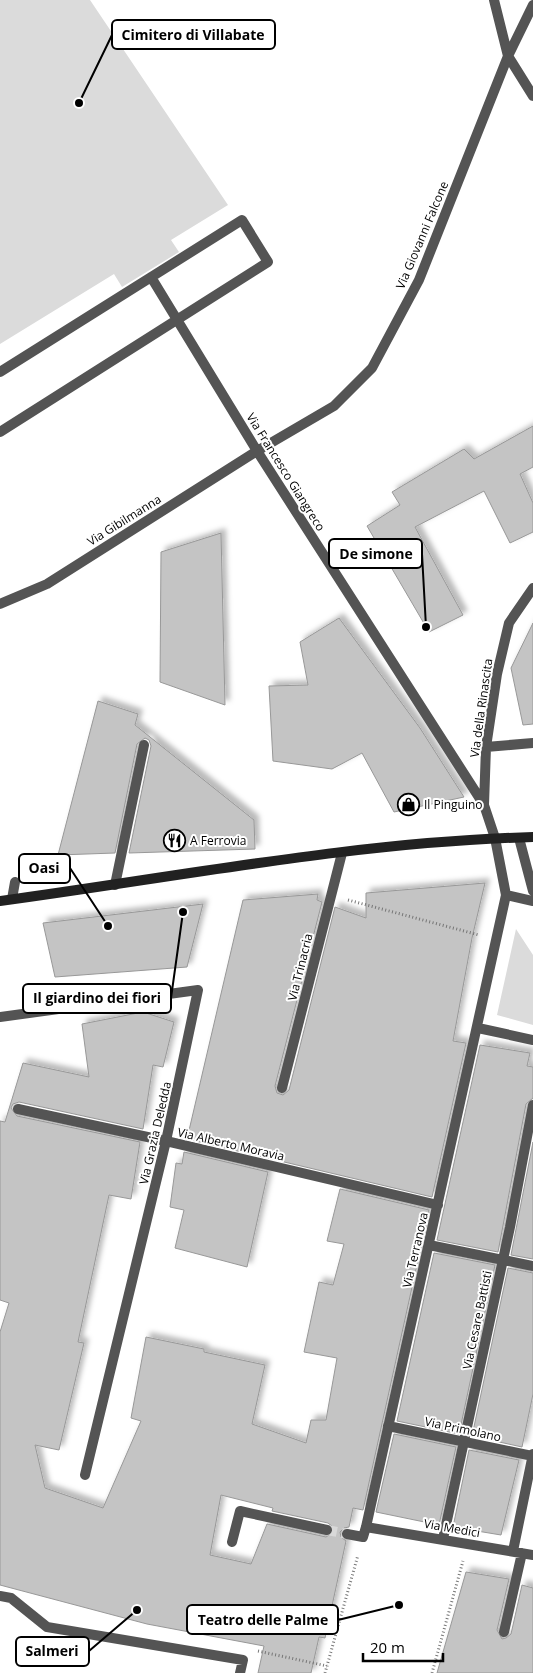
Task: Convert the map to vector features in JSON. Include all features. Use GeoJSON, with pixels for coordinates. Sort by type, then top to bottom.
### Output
{"type":"FeatureCollection","features":[{"type":"Feature","properties":{"kind":"main road"},"geometry":{"type":"LineString","coordinates":[[0,901],[342,853],[496,838],[533,837]]}},
{"type":"Feature","properties":{"kind":"street"},"geometry":{"type":"LineString","coordinates":[[494,0],[508,56],[533,96]]}},
{"type":"Feature","properties":{"kind":"street","name":"Via Giovanni Falcone"},"geometry":{"type":"LineString","coordinates":[[257,450],[334,406],[372,368],[419,280],[508,56],[533,5]]}},
{"type":"Feature","properties":{"kind":"street"},"geometry":{"type":"LineString","coordinates":[[0,372],[242,220],[268,262],[0,432]]}},
{"type":"Feature","properties":{"kind":"street","name":"Via Francesco Giangreco"},"geometry":{"type":"LineString","coordinates":[[151,277],[257,450],[484,805]]}},
{"type":"Feature","properties":{"kind":"street","name":"Via Gibilmanna"},"geometry":{"type":"LineString","coordinates":[[0,604],[47,584],[257,450]]}},
{"type":"Feature","properties":{"kind":"street","name":"Via della Rinascita"},"geometry":{"type":"LineString","coordinates":[[496,838],[484,805],[486,747],[497,674],[509,623],[533,588]]}},
{"type":"Feature","properties":{"kind":"street"},"geometry":{"type":"LineString","coordinates":[[486,747],[533,744]]}},
{"type":"Feature","properties":{"kind":"street"},"geometry":{"type":"LineString","coordinates":[[115,885],[144,745]]}},
{"type":"Feature","properties":{"kind":"street","name":"Via Terranova"},"geometry":{"type":"LineString","coordinates":[[363,1537],[478,1028],[506,895],[496,838]]}},
{"type":"Feature","properties":{"kind":"street"},"geometry":{"type":"LineString","coordinates":[[519,838],[533,891]]}},
{"type":"Feature","properties":{"kind":"street","name":"Via Trinacria"},"geometry":{"type":"LineString","coordinates":[[282,1088],[342,853]]}},
{"type":"Feature","properties":{"kind":"street"},"geometry":{"type":"LineString","coordinates":[[12,899],[15,882]]}},
{"type":"Feature","properties":{"kind":"street"},"geometry":{"type":"LineString","coordinates":[[506,895],[533,901]]}},
{"type":"Feature","properties":{"kind":"street","name":"Via Grazia Deledda"},"geometry":{"type":"LineString","coordinates":[[0,1017],[198,990],[166,1141],[85,1475]]}},
{"type":"Feature","properties":{"kind":"street"},"geometry":{"type":"LineString","coordinates":[[478,1028],[533,1040]]}},
{"type":"Feature","properties":{"kind":"street","name":"Via Cesare Battisti"},"geometry":{"type":"LineString","coordinates":[[443,1539],[503,1259],[533,1105]]}},
{"type":"Feature","properties":{"kind":"street","name":"Via Alberto Moravia"},"geometry":{"type":"LineString","coordinates":[[18,1109],[166,1141],[438,1206]]}},
{"type":"Feature","properties":{"kind":"street"},"geometry":{"type":"LineString","coordinates":[[429,1245],[533,1266]]}},
{"type":"Feature","properties":{"kind":"street","name":"Via Primolano"},"geometry":{"type":"LineString","coordinates":[[388,1426],[533,1455]]}},
{"type":"Feature","properties":{"kind":"street"},"geometry":{"type":"LineString","coordinates":[[504,1632],[533,1455]]}},
{"type":"Feature","properties":{"kind":"street"},"geometry":{"type":"LineString","coordinates":[[232,1542],[240,1511],[327,1530]]}},
{"type":"Feature","properties":{"kind":"street","name":"Via Medici"},"geometry":{"type":"LineString","coordinates":[[366,1527],[533,1555]]}},
{"type":"Feature","properties":{"kind":"street"},"geometry":{"type":"LineString","coordinates":[[347,1534],[363,1537]]}},
{"type":"Feature","properties":{"kind":"street"},"geometry":{"type":"LineString","coordinates":[[0,1596],[11,1598],[47,1627],[242,1660],[240,1673]]}},
{"type":"Feature","properties":{"kind":"path"},"geometry":{"type":"LineString","coordinates":[[331,896],[497,940]]}},
{"type":"Feature","properties":{"kind":"path"},"geometry":{"type":"LineString","coordinates":[[325,1673],[363,1537]]}},
{"type":"Feature","properties":{"kind":"path"},"geometry":{"type":"LineString","coordinates":[[432,1673],[468,1544]]}},
{"type":"Feature","properties":{"kind":"path"},"geometry":{"type":"LineString","coordinates":[[242,1660],[260,1650],[328,1666]]}},
{"type":"Feature","properties":{"kind":"shaded area"},"geometry":{"type":"Polygon","coordinates":[[[0,0],[90,0],[228,205],[171,240],[179,252],[122,287],[114,274],[0,344],[0,0]]]}},
{"type":"Feature","properties":{"kind":"shaded area"},"geometry":{"type":"Polygon","coordinates":[[[516,929],[533,955],[533,1025],[497,1015],[516,929]]]}},
{"type":"Feature","properties":{"kind":"building"},"geometry":{"type":"Polygon","coordinates":[[[533,426],[533,467],[520,474],[533,503],[533,532],[510,543],[484,491],[415,527],[463,615],[429,632],[367,526],[400,505],[392,492],[464,449],[474,459],[533,426]]]}},
{"type":"Feature","properties":{"kind":"building"},"geometry":{"type":"Polygon","coordinates":[[[221,533],[225,705],[160,682],[161,552],[221,533]]]}},
{"type":"Feature","properties":{"kind":"building"},"geometry":{"type":"Polygon","coordinates":[[[339,618],[420,728],[464,797],[394,812],[362,753],[332,769],[273,761],[269,686],[308,685],[300,642],[339,618]]]}},
{"type":"Feature","properties":{"kind":"building"},"geometry":{"type":"Polygon","coordinates":[[[533,623],[533,724],[523,725],[511,668],[533,623]]]}},
{"type":"Feature","properties":{"kind":"building"},"geometry":{"type":"Polygon","coordinates":[[[98,701],[138,714],[135,725],[254,820],[255,849],[129,853],[151,746],[149,740],[145,738],[137,744],[115,853],[58,855],[98,701]]]}},
{"type":"Feature","properties":{"kind":"building"},"geometry":{"type":"Polygon","coordinates":[[[485,883],[472,938],[453,1041],[466,1043],[432,1197],[187,1139],[243,900],[318,894],[317,900],[322,902],[275,1086],[277,1093],[283,1095],[289,1090],[335,907],[366,918],[366,893],[485,883]]]}},
{"type":"Feature","properties":{"kind":"building"},"geometry":{"type":"Polygon","coordinates":[[[203,904],[187,967],[55,977],[43,923],[203,904]]]}},
{"type":"Feature","properties":{"kind":"building"},"geometry":{"type":"Polygon","coordinates":[[[143,1012],[174,1022],[163,1067],[153,1065],[143,1129],[19,1102],[13,1104],[11,1108],[17,1116],[140,1142],[131,1199],[109,1195],[78,1342],[84,1343],[59,1450],[35,1445],[45,1488],[103,1508],[141,1421],[131,1418],[146,1337],[204,1349],[204,1352],[265,1365],[252,1424],[306,1443],[311,1420],[326,1420],[337,1358],[304,1352],[319,1282],[333,1285],[344,1244],[327,1241],[340,1189],[429,1210],[363,1510],[353,1508],[349,1527],[344,1528],[340,1532],[341,1537],[346,1541],[325,1638],[319,1637],[311,1673],[258,1673],[264,1646],[147,1624],[0,1585],[0,1332],[9,1303],[0,1300],[0,1121],[5,1122],[23,1063],[89,1077],[82,1024],[143,1012]],[[221,1495],[210,1555],[251,1564],[267,1524],[326,1537],[334,1532],[333,1527],[328,1523],[272,1511],[273,1508],[221,1495]]]}},
{"type":"Feature","properties":{"kind":"building"},"geometry":{"type":"Polygon","coordinates":[[[480,1045],[530,1053],[527,1066],[533,1067],[533,1098],[526,1104],[498,1252],[437,1240],[480,1045]]]}},
{"type":"Feature","properties":{"kind":"building"},"geometry":{"type":"Polygon","coordinates":[[[533,1142],[533,1259],[511,1255],[533,1142]]]}},
{"type":"Feature","properties":{"kind":"building"},"geometry":{"type":"Polygon","coordinates":[[[184,1152],[268,1172],[247,1267],[175,1248],[184,1210],[170,1207],[176,1163],[182,1164],[184,1152]]]}},
{"type":"Feature","properties":{"kind":"building"},"geometry":{"type":"Polygon","coordinates":[[[434,1253],[495,1265],[459,1434],[397,1421],[434,1253]]]}},
{"type":"Feature","properties":{"kind":"building"},"geometry":{"type":"Polygon","coordinates":[[[508,1268],[533,1273],[533,1394],[522,1447],[472,1436],[508,1268]]]}},
{"type":"Feature","properties":{"kind":"building"},"geometry":{"type":"Polygon","coordinates":[[[394,1434],[456,1447],[439,1525],[376,1512],[394,1434]]]}},
{"type":"Feature","properties":{"kind":"building"},"geometry":{"type":"Polygon","coordinates":[[[469,1450],[519,1460],[501,1535],[453,1527],[469,1450]]]}},
{"type":"Feature","properties":{"kind":"building"},"geometry":{"type":"Polygon","coordinates":[[[466,1572],[509,1579],[497,1630],[502,1639],[511,1634],[522,1585],[533,1588],[533,1673],[437,1673],[466,1572]]]}},
{"type":"Feature","properties":{"kind":"tunnel"},"geometry":{"type":"LineString","coordinates":[[327,1530],[347,1534]]}},
{"type":"Feature","properties":{"kind":"place","name":"Cimitero di Villabate"},"geometry":{"type":"Point","coordinates":[79,103]}},
{"type":"Feature","properties":{"kind":"place","name":"De simone"},"geometry":{"type":"Point","coordinates":[426,627]}},
{"type":"Feature","properties":{"kind":"place","name":"Il Pinguino"},"geometry":{"type":"Point","coordinates":[408,804]}},
{"type":"Feature","properties":{"kind":"place","name":"A Ferrovia"},"geometry":{"type":"Point","coordinates":[174,840]}},
{"type":"Feature","properties":{"kind":"place","name":"Il giardino dei fiori"},"geometry":{"type":"Point","coordinates":[183,912]}},
{"type":"Feature","properties":{"kind":"place","name":"Oasi"},"geometry":{"type":"Point","coordinates":[108,926]}},
{"type":"Feature","properties":{"kind":"place","name":"Teatro delle Palme"},"geometry":{"type":"Point","coordinates":[399,1605]}},
{"type":"Feature","properties":{"kind":"place","name":"Salmeri"},"geometry":{"type":"Point","coordinates":[137,1610]}}]}
